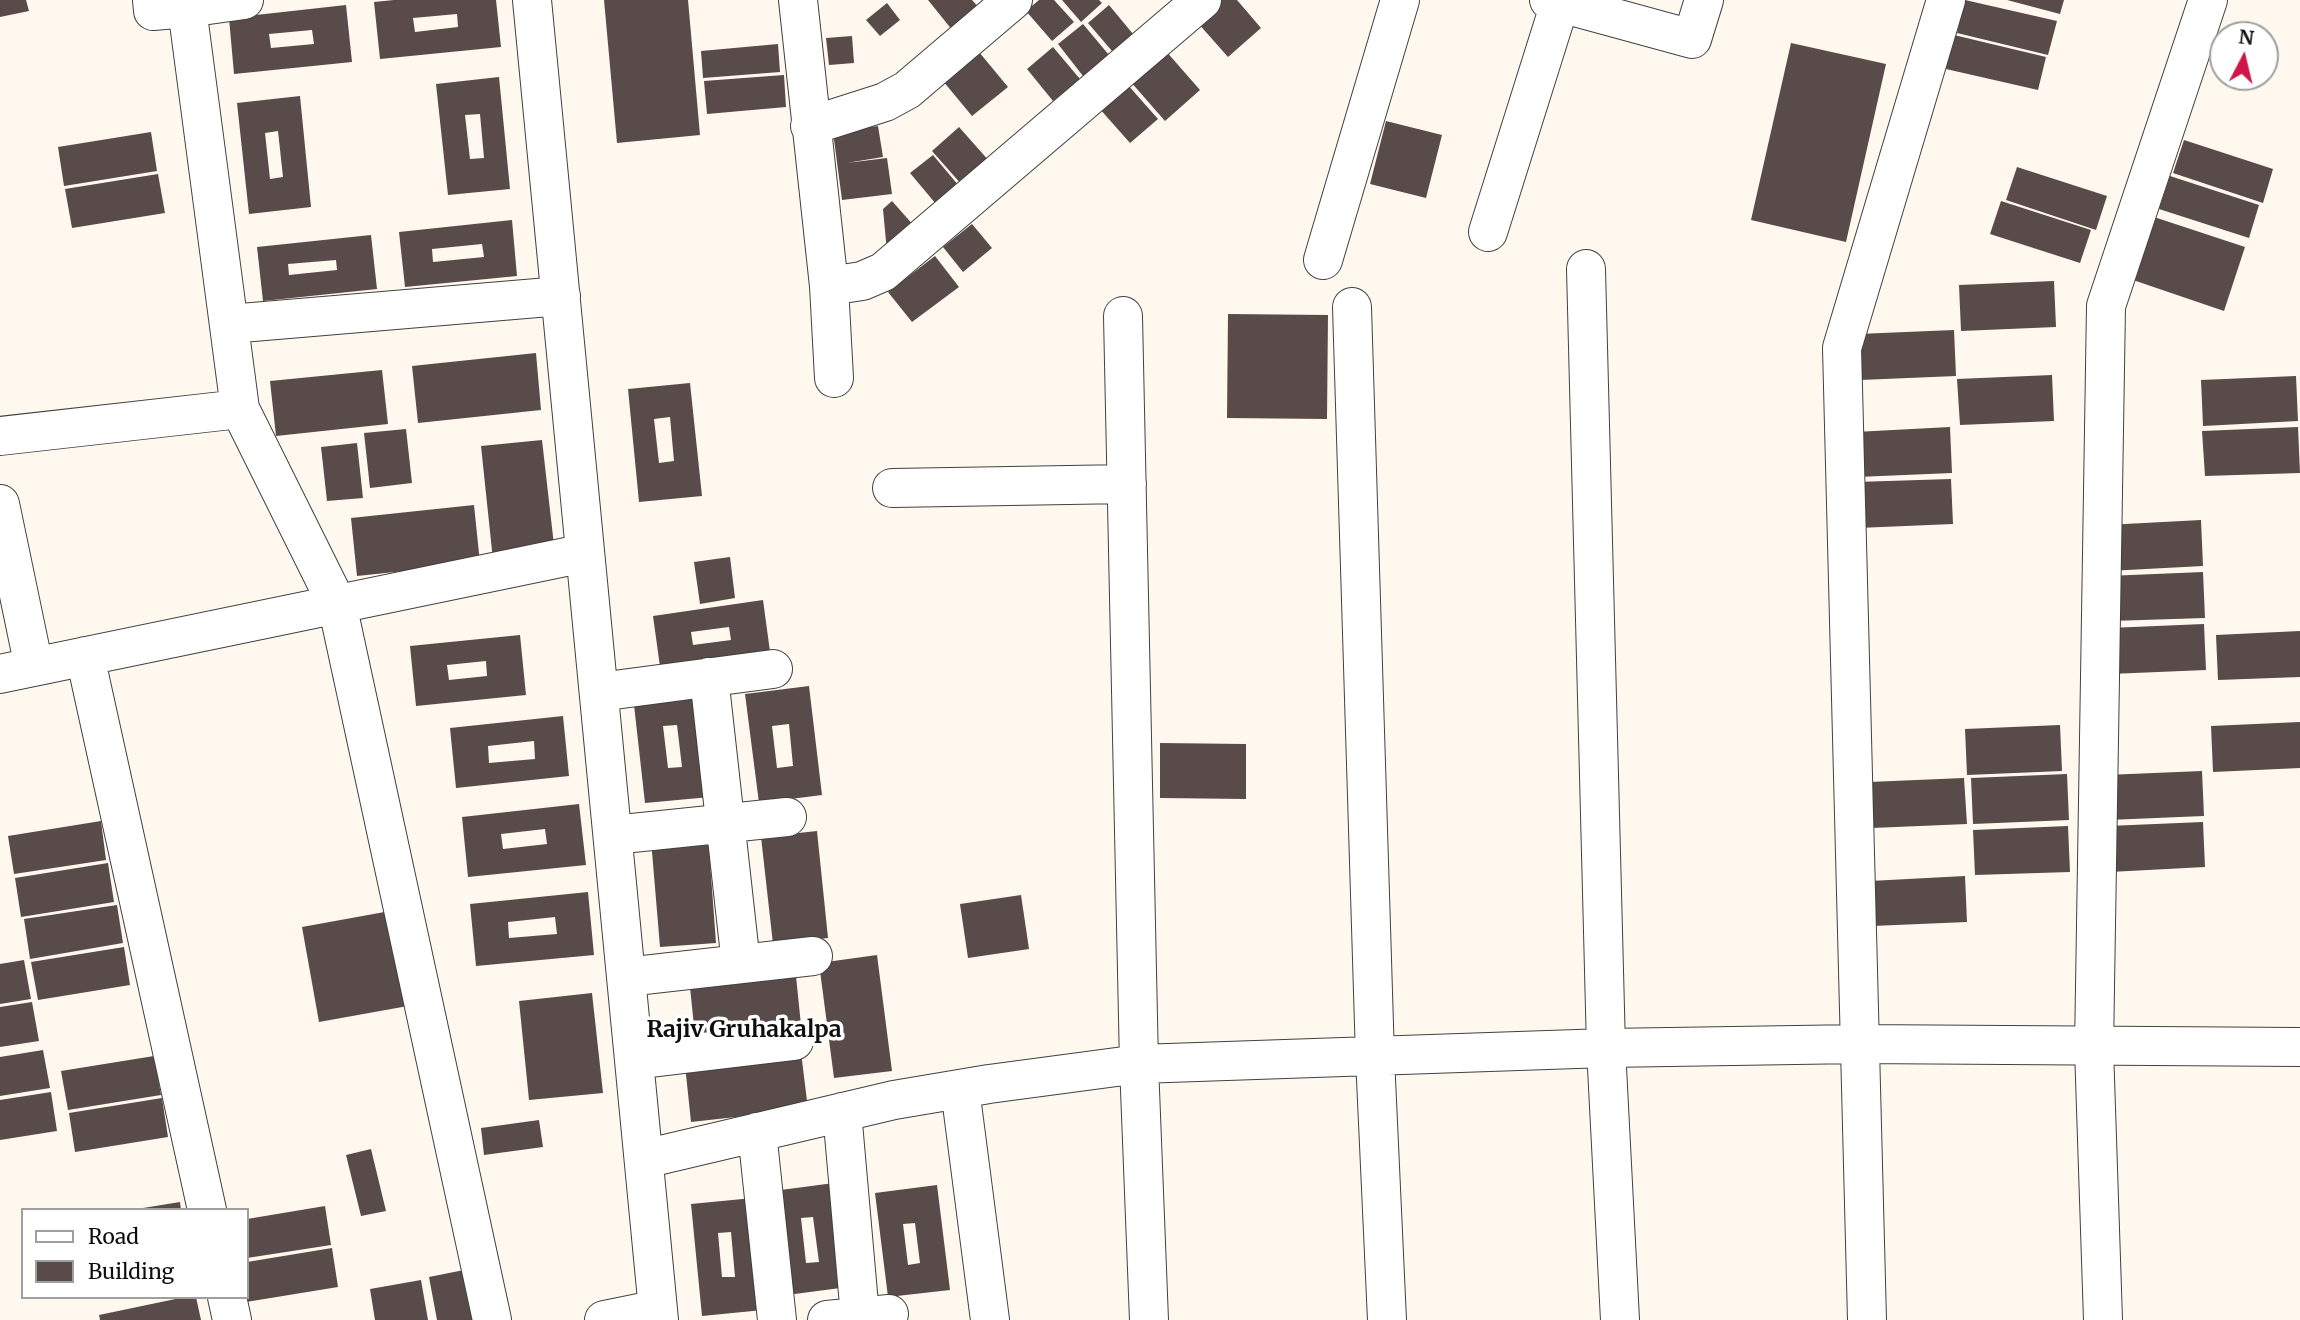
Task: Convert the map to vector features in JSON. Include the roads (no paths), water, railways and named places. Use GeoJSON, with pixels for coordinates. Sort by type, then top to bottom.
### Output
{"type":"FeatureCollection","features":[{"type":"Feature","properties":{"kind":"street"},"geometry":{"type":"LineString","coordinates":[[244,0],[170,4],[229,324],[240,409],[337,604],[492,1320]]}},
{"type":"Feature","properties":{"kind":"street"},"geometry":{"type":"LineString","coordinates":[[532,0],[659,1314],[604,1320]]}},
{"type":"Feature","properties":{"kind":"street"},"geometry":{"type":"LineString","coordinates":[[798,0],[829,286],[834,377]]}},
{"type":"Feature","properties":{"kind":"street"},"geometry":{"type":"LineString","coordinates":[[810,126],[885,102],[906,90],[1013,0]]}},
{"type":"Feature","properties":{"kind":"street"},"geometry":{"type":"LineString","coordinates":[[829,286],[862,281],[883,272],[1202,0]]}},
{"type":"Feature","properties":{"kind":"street"},"geometry":{"type":"LineString","coordinates":[[1323,260],[1400,0]]}},
{"type":"Feature","properties":{"kind":"street"},"geometry":{"type":"LineString","coordinates":[[1488,232],[1554,2],[1692,39],[1704,0]]}},
{"type":"Feature","properties":{"kind":"street"},"geometry":{"type":"LineString","coordinates":[[1867,1320],[1842,348],[1946,0]]}},
{"type":"Feature","properties":{"kind":"street"},"geometry":{"type":"LineString","coordinates":[[2103,1320],[2094,1048],[2106,306],[2208,0]]}},
{"type":"Feature","properties":{"kind":"street"},"geometry":{"type":"LineString","coordinates":[[1586,270],[1606,1048],[1620,1320]]}},
{"type":"Feature","properties":{"kind":"street"},"geometry":{"type":"LineString","coordinates":[[229,324],[561,296]]}},
{"type":"Feature","properties":{"kind":"street"},"geometry":{"type":"LineString","coordinates":[[1352,307],[1375,1057],[1387,1320]]}},
{"type":"Feature","properties":{"kind":"street"},"geometry":{"type":"LineString","coordinates":[[1124,316],[1139,1064],[1149,1320]]}},
{"type":"Feature","properties":{"kind":"street"},"geometry":{"type":"LineString","coordinates":[[0,436],[240,409]]}},
{"type":"Feature","properties":{"kind":"street"},"geometry":{"type":"LineString","coordinates":[[892,488],[1127,484]]}},
{"type":"Feature","properties":{"kind":"street"},"geometry":{"type":"LineString","coordinates":[[0,504],[17,670],[585,553]]}},
{"type":"Feature","properties":{"kind":"street"},"geometry":{"type":"LineString","coordinates":[[85,656],[207,1208]]}},
{"type":"Feature","properties":{"kind":"street"},"geometry":{"type":"LineString","coordinates":[[599,692],[773,668]]}},
{"type":"Feature","properties":{"kind":"street"},"geometry":{"type":"LineString","coordinates":[[709,677],[741,964]]}},
{"type":"Feature","properties":{"kind":"street"},"geometry":{"type":"LineString","coordinates":[[613,835],[787,817]]}},
{"type":"Feature","properties":{"kind":"street"},"geometry":{"type":"LineString","coordinates":[[626,977],[813,956]]}},
{"type":"Feature","properties":{"kind":"street"},"geometry":{"type":"LineString","coordinates":[[634,1060],[794,1041]]}},
{"type":"Feature","properties":{"kind":"street"},"geometry":{"type":"LineString","coordinates":[[644,1159],[842,1112],[960,1088],[1139,1064],[1606,1048],[1859,1044],[2094,1048],[2300,1047]]}},
{"type":"Feature","properties":{"kind":"street"},"geometry":{"type":"LineString","coordinates":[[960,1088],[990,1320]]}},
{"type":"Feature","properties":{"kind":"street"},"geometry":{"type":"LineString","coordinates":[[842,1112],[859,1317]]}},
{"type":"Feature","properties":{"kind":"street"},"geometry":{"type":"LineString","coordinates":[[757,1132],[776,1320]]}},
{"type":"Feature","properties":{"kind":"street"},"geometry":{"type":"LineString","coordinates":[[227,1299],[232,1320]]}},
{"type":"Feature","properties":{"kind":"district","name":"Rajiv Gruhakalpa"},"geometry":{"type":"Point","coordinates":[744,1030]}}]}
